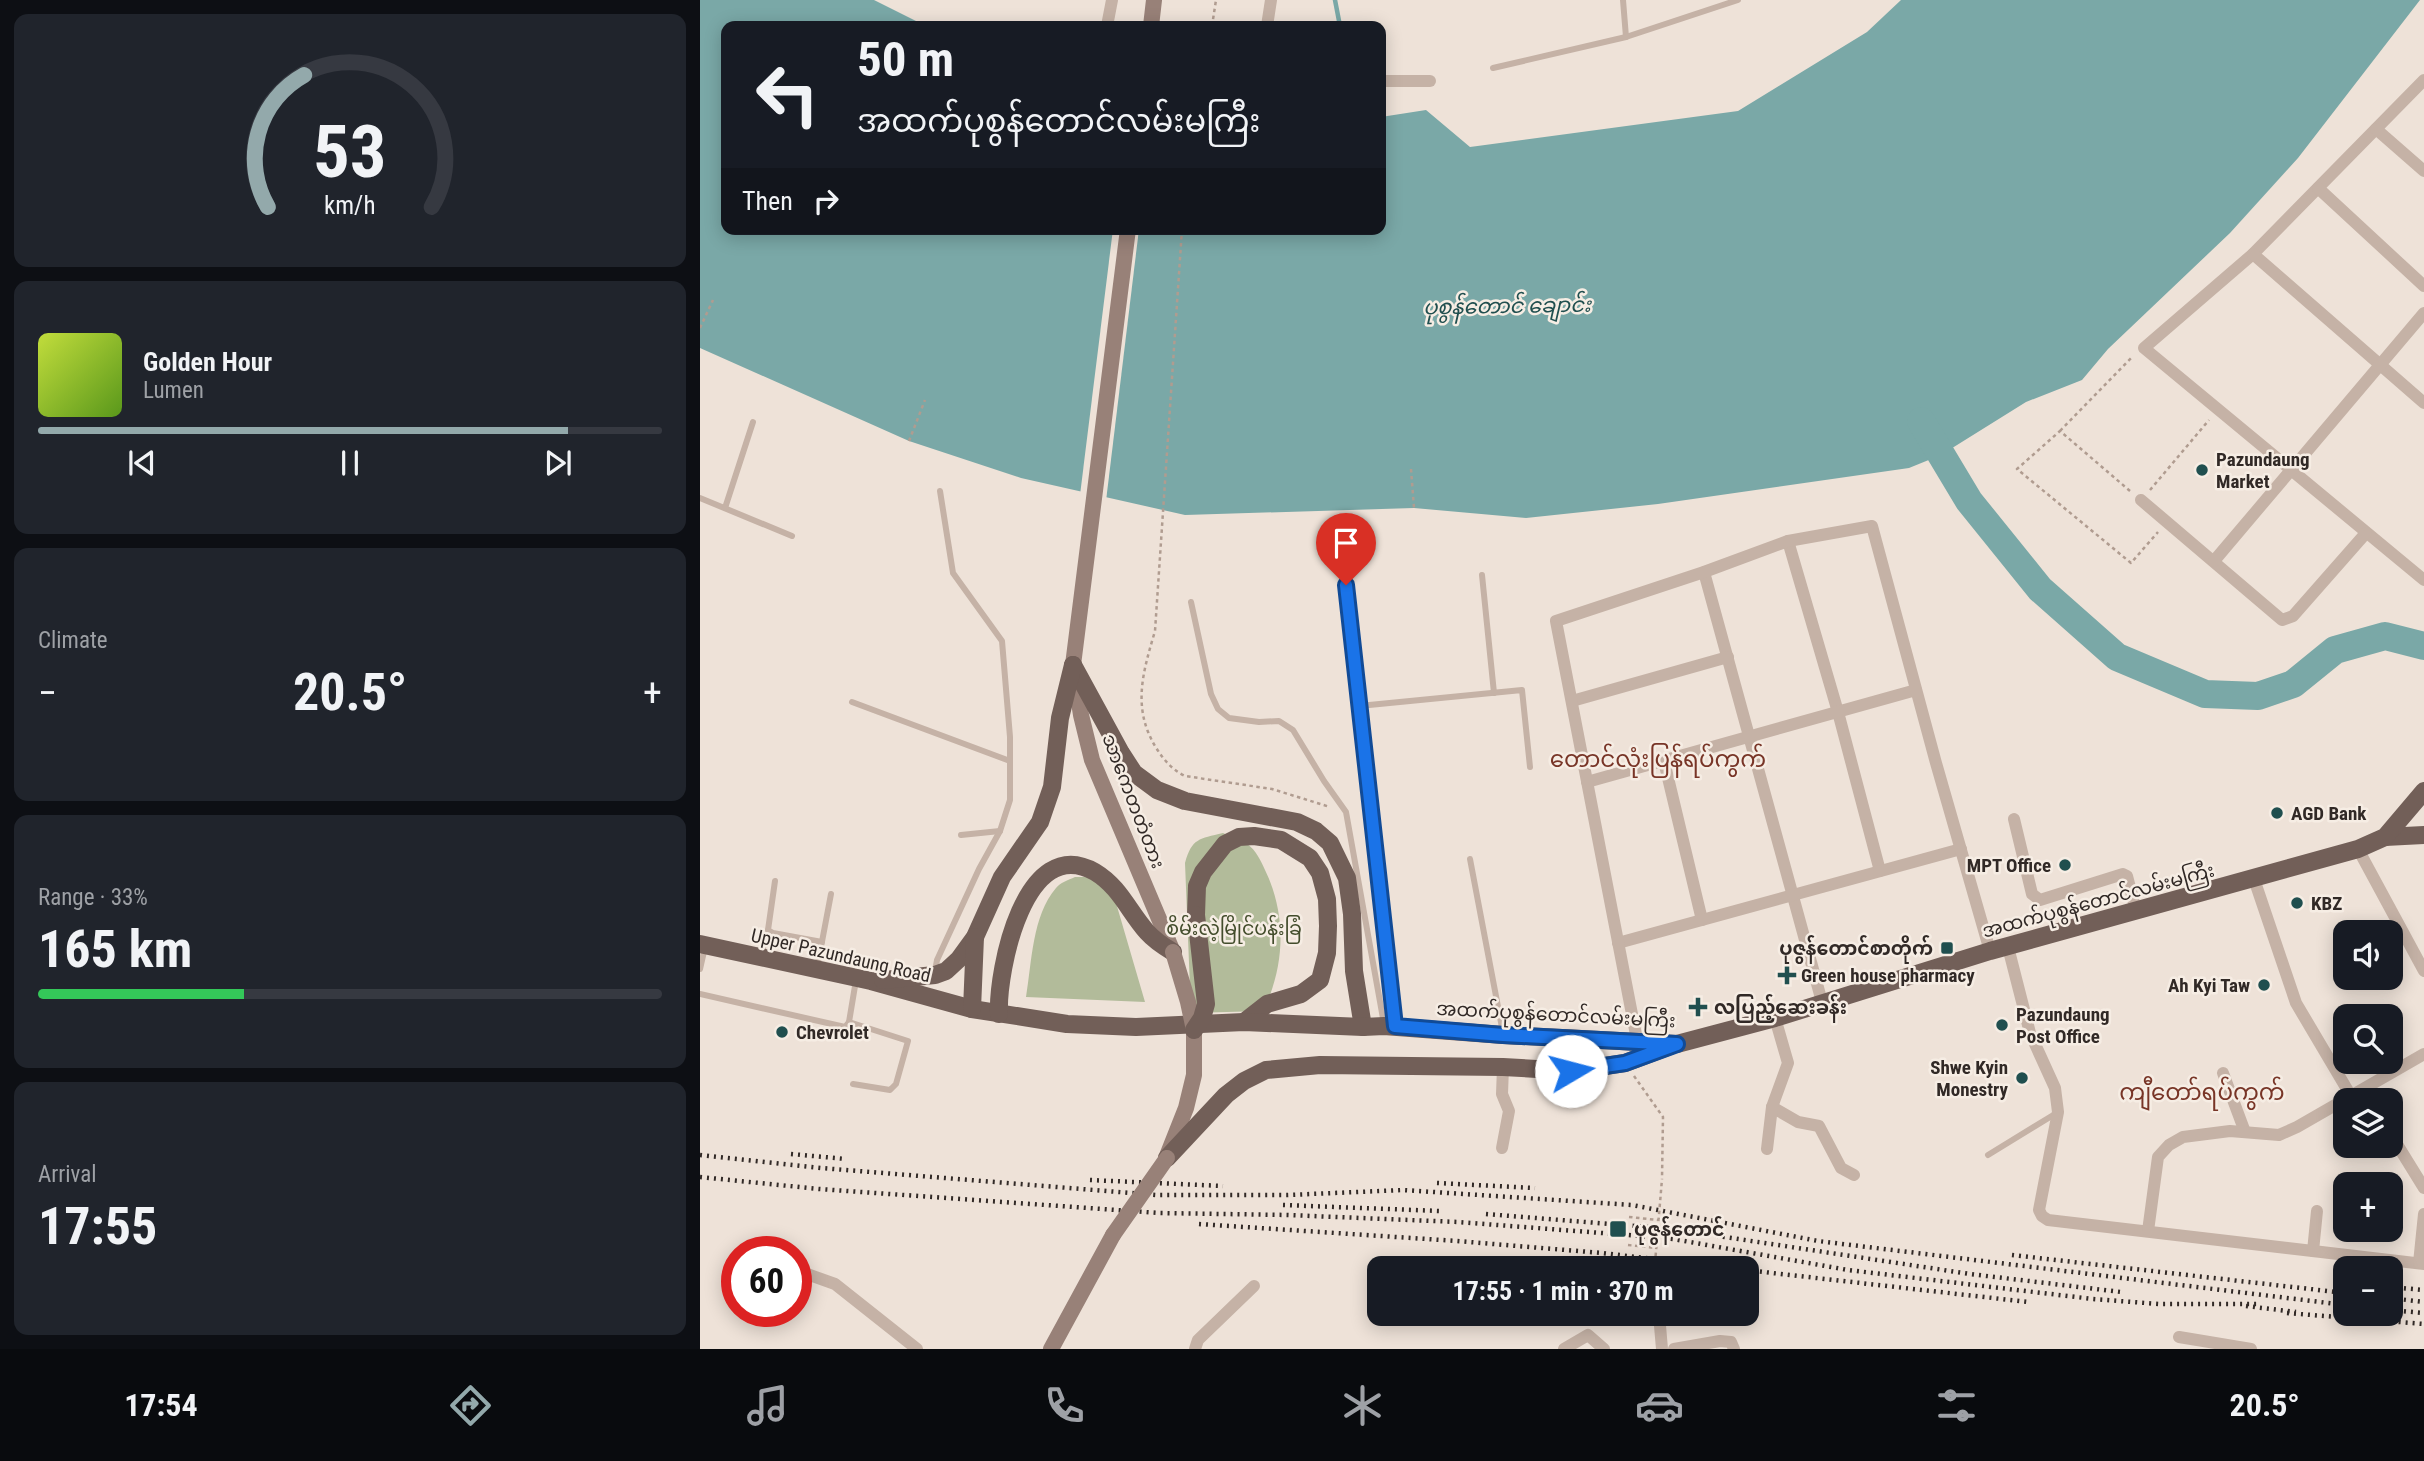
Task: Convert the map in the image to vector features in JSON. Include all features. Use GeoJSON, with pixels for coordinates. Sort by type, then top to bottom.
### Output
{"type":"FeatureCollection","features":[{"type":"Feature","properties":{"kind":"main road"},"geometry":{"type":"LineString","coordinates":[[1152,21],[1154,0]]}},
{"type":"Feature","properties":{"kind":"main road","name":"သာကေတတံတား"},"geometry":{"type":"LineString","coordinates":[[1052,1349],[1113,1235],[1167,1158],[1186,1108],[1194,1075],[1194,1030],[1188,1002],[1173,952],[1093,760],[1081,715],[1073,665],[1127,235]]}},
{"type":"Feature","properties":{"kind":"main road"},"geometry":{"type":"LineString","coordinates":[[864,980],[935,975],[954,965],[975,937],[1002,877],[1040,822],[1052,787],[1060,718],[1073,665]]}},
{"type":"Feature","properties":{"kind":"main road"},"geometry":{"type":"LineString","coordinates":[[1073,665],[1134,773],[1157,790],[1185,801],[1297,822],[1316,831],[1330,843],[1347,878],[1352,914],[1354,971],[1363,1027]]}},
{"type":"Feature","properties":{"kind":"main road","name":"အထက်ပုစွန်တောင်လမ်းမကြီး"},"geometry":{"type":"LineString","coordinates":[[972,1009],[1067,1024],[1136,1027],[1244,1022],[1390,1026],[1677,1044],[1774,1018],[1999,949],[2358,849],[2385,837],[2424,791]]}},
{"type":"Feature","properties":{"kind":"main road"},"geometry":{"type":"LineString","coordinates":[[2385,837],[2424,835]]}},
{"type":"Feature","properties":{"kind":"main road"},"geometry":{"type":"LineString","coordinates":[[1194,1030],[1202,1018],[1206,1004],[1196,915],[1197,886],[1203,872],[1225,844],[1239,837],[1254,836],[1281,840],[1310,858],[1320,873],[1327,900],[1327,953],[1320,980],[1301,994],[1267,1003],[1244,1022]]}},
{"type":"Feature","properties":{"kind":"main road"},"geometry":{"type":"LineString","coordinates":[[999,1014],[998,996],[1004,960],[1020,908],[1049,873],[1063,867],[1092,870],[1102,877],[1119,892],[1146,931],[1158,943],[1173,952]]}},
{"type":"Feature","properties":{"kind":"main road"},"geometry":{"type":"LineString","coordinates":[[972,1009],[975,937]]}},
{"type":"Feature","properties":{"kind":"main road","name":"Upper Pazundaung Road"},"geometry":{"type":"LineString","coordinates":[[703,945],[864,980],[972,1009]]}},
{"type":"Feature","properties":{"kind":"main road"},"geometry":{"type":"LineString","coordinates":[[1167,1158],[1226,1095],[1244,1081],[1266,1070],[1320,1065],[1503,1067],[1571,1071],[1625,1063],[1677,1044]]}},
{"type":"Feature","properties":{"kind":"street"},"geometry":{"type":"LineString","coordinates":[[1108,21],[1112,0]]}},
{"type":"Feature","properties":{"kind":"street"},"geometry":{"type":"LineString","coordinates":[[1268,21],[1271,0]]}},
{"type":"Feature","properties":{"kind":"street"},"geometry":{"type":"LineString","coordinates":[[1386,81],[1430,80]]}},
{"type":"Feature","properties":{"kind":"street"},"geometry":{"type":"LineString","coordinates":[[2424,80],[2253,254],[2144,348],[2424,580]]}},
{"type":"Feature","properties":{"kind":"street"},"geometry":{"type":"LineString","coordinates":[[2376,129],[2424,171]]}},
{"type":"Feature","properties":{"kind":"street"},"geometry":{"type":"LineString","coordinates":[[2318,188],[2424,286]]}},
{"type":"Feature","properties":{"kind":"street"},"geometry":{"type":"LineString","coordinates":[[2253,254],[2424,403]]}},
{"type":"Feature","properties":{"kind":"street"},"geometry":{"type":"LineString","coordinates":[[2214,561],[2424,313]]}},
{"type":"Feature","properties":{"kind":"street"},"geometry":{"type":"LineString","coordinates":[[2141,500],[2282,620],[2293,617],[2367,533]]}},
{"type":"Feature","properties":{"kind":"street"},"geometry":{"type":"LineString","coordinates":[[1637,1040],[1556,621],[1788,541],[1872,526],[1961,849],[2029,1033],[2055,1088],[2058,1112],[2039,1210],[2042,1216],[2048,1220],[2421,1264],[2424,1214]]}},
{"type":"Feature","properties":{"kind":"street"},"geometry":{"type":"LineString","coordinates":[[1788,541],[1838,712],[1880,871]]}},
{"type":"Feature","properties":{"kind":"street"},"geometry":{"type":"LineString","coordinates":[[1704,572],[1822,1002]]}},
{"type":"Feature","properties":{"kind":"street"},"geometry":{"type":"LineString","coordinates":[[1572,701],[1728,657]]}},
{"type":"Feature","properties":{"kind":"street"},"geometry":{"type":"LineString","coordinates":[[1587,782],[1916,690]]}},
{"type":"Feature","properties":{"kind":"street"},"geometry":{"type":"LineString","coordinates":[[1664,761],[1702,920]]}},
{"type":"Feature","properties":{"kind":"street"},"geometry":{"type":"LineString","coordinates":[[2014,819],[2032,894],[2040,900],[2123,874],[2127,876],[2136,911]]}},
{"type":"Feature","properties":{"kind":"street"},"geometry":{"type":"LineString","coordinates":[[1618,943],[1961,849]]}},
{"type":"Feature","properties":{"kind":"street"},"geometry":{"type":"LineString","coordinates":[[2358,849],[2424,971]]}},
{"type":"Feature","properties":{"kind":"street"},"geometry":{"type":"LineString","coordinates":[[2254,878],[2296,1003],[2347,1088]]}},
{"type":"Feature","properties":{"kind":"street"},"geometry":{"type":"LineString","coordinates":[[1768,1149],[1772,1107],[1788,1063],[1774,1018]]}},
{"type":"Feature","properties":{"kind":"street"},"geometry":{"type":"LineString","coordinates":[[2371,1088],[2424,1054]]}},
{"type":"Feature","properties":{"kind":"street"},"geometry":{"type":"LineString","coordinates":[[1502,1148],[1509,1111],[1502,1094],[1503,1067]]}},
{"type":"Feature","properties":{"kind":"street"},"geometry":{"type":"LineString","coordinates":[[2223,1073],[2245,1132]]}},
{"type":"Feature","properties":{"kind":"street"},"geometry":{"type":"LineString","coordinates":[[1772,1107],[1798,1122],[1819,1126],[1841,1168],[1854,1175]]}},
{"type":"Feature","properties":{"kind":"street"},"geometry":{"type":"LineString","coordinates":[[2148,1231],[2158,1157],[2169,1145],[2183,1137],[2230,1131],[2279,1135],[2333,1109]]}},
{"type":"Feature","properties":{"kind":"street"},"geometry":{"type":"LineString","coordinates":[[2403,1154],[2424,1188]]}},
{"type":"Feature","properties":{"kind":"street"},"geometry":{"type":"LineString","coordinates":[[2313,1251],[2317,1211]]}},
{"type":"Feature","properties":{"kind":"street"},"geometry":{"type":"LineString","coordinates":[[812,1276],[835,1284],[900,1344],[917,1349]]}},
{"type":"Feature","properties":{"kind":"street"},"geometry":{"type":"LineString","coordinates":[[1195,1349],[1198,1340],[1254,1286]]}},
{"type":"Feature","properties":{"kind":"street"},"geometry":{"type":"LineString","coordinates":[[1660,1326],[1662,1349]]}},
{"type":"Feature","properties":{"kind":"street"},"geometry":{"type":"LineString","coordinates":[[1564,1349],[1588,1335],[1604,1349]]}},
{"type":"Feature","properties":{"kind":"street"},"geometry":{"type":"LineString","coordinates":[[2179,1337],[2251,1349]]}},
{"type":"Feature","properties":{"kind":"street"},"geometry":{"type":"LineString","coordinates":[[1674,1349],[1720,1341],[1732,1345]]}},
{"type":"Feature","properties":{"kind":"lane"},"geometry":{"type":"LineString","coordinates":[[1623,0],[1626,37]]}},
{"type":"Feature","properties":{"kind":"lane"},"geometry":{"type":"LineString","coordinates":[[1493,68],[1626,37],[1738,0]]}},
{"type":"Feature","properties":{"kind":"lane"},"geometry":{"type":"LineString","coordinates":[[724,508],[753,422]]}},
{"type":"Feature","properties":{"kind":"lane"},"geometry":{"type":"LineString","coordinates":[[935,975],[937,960],[1000,831],[1010,800],[1010,737],[1002,641],[953,573],[940,491]]}},
{"type":"Feature","properties":{"kind":"lane"},"geometry":{"type":"LineString","coordinates":[[700,498],[792,536]]}},
{"type":"Feature","properties":{"kind":"lane"},"geometry":{"type":"LineString","coordinates":[[1482,575],[1494,693]]}},
{"type":"Feature","properties":{"kind":"lane"},"geometry":{"type":"LineString","coordinates":[[1346,585],[1390,1026]]}},
{"type":"Feature","properties":{"kind":"lane"},"geometry":{"type":"LineString","coordinates":[[1191,602],[1211,694],[1217,709],[1229,718],[1259,722],[1279,721],[1293,730],[1346,812],[1390,1026]]}},
{"type":"Feature","properties":{"kind":"lane"},"geometry":{"type":"LineString","coordinates":[[1359,706],[1522,690],[1530,767]]}},
{"type":"Feature","properties":{"kind":"lane"},"geometry":{"type":"LineString","coordinates":[[852,702],[1010,761]]}},
{"type":"Feature","properties":{"kind":"lane"},"geometry":{"type":"LineString","coordinates":[[961,835],[1000,831]]}},
{"type":"Feature","properties":{"kind":"lane"},"geometry":{"type":"LineString","coordinates":[[1470,859],[1503,1035]]}},
{"type":"Feature","properties":{"kind":"lane"},"geometry":{"type":"LineString","coordinates":[[761,957],[775,881]]}},
{"type":"Feature","properties":{"kind":"lane"},"geometry":{"type":"LineString","coordinates":[[817,969],[831,894]]}},
{"type":"Feature","properties":{"kind":"lane"},"geometry":{"type":"LineString","coordinates":[[768,930],[822,942]]}},
{"type":"Feature","properties":{"kind":"lane"},"geometry":{"type":"LineString","coordinates":[[700,969],[703,945]]}},
{"type":"Feature","properties":{"kind":"lane"},"geometry":{"type":"LineString","coordinates":[[700,994],[845,1027],[864,980]]}},
{"type":"Feature","properties":{"kind":"lane"},"geometry":{"type":"LineString","coordinates":[[849,1022],[908,1041],[895,1084],[890,1090],[853,1084]]}},
{"type":"Feature","properties":{"kind":"lane"},"geometry":{"type":"LineString","coordinates":[[1988,1155],[2058,1112]]}},
{"type":"Feature","properties":{"kind":"path"},"geometry":{"type":"LineString","coordinates":[[1213,21],[1216,0]]}},
{"type":"Feature","properties":{"kind":"path"},"geometry":{"type":"LineString","coordinates":[[1182,235],[1155,631],[1143,677],[1141,705],[1144,725],[1162,758],[1175,771],[1198,779],[1272,789],[1346,812]]}},
{"type":"Feature","properties":{"kind":"path"},"geometry":{"type":"LineString","coordinates":[[700,328],[713,300]]}},
{"type":"Feature","properties":{"kind":"path"},"geometry":{"type":"LineString","coordinates":[[2144,348],[2125,362],[2060,431],[2017,469],[2131,563],[2167,522]]}},
{"type":"Feature","properties":{"kind":"path"},"geometry":{"type":"LineString","coordinates":[[909,441],[925,400]]}},
{"type":"Feature","properties":{"kind":"path"},"geometry":{"type":"LineString","coordinates":[[2060,431],[2141,500],[2218,409]]}},
{"type":"Feature","properties":{"kind":"path"},"geometry":{"type":"LineString","coordinates":[[1411,469],[1414,508]]}},
{"type":"Feature","properties":{"kind":"path"},"geometry":{"type":"LineString","coordinates":[[1625,1063],[1663,1117],[1662,1179],[1655,1256]]}},
{"type":"Feature","properties":{"kind":"path"},"geometry":{"type":"LineString","coordinates":[[1629,1217],[1658,1220]]}},
{"type":"Feature","properties":{"kind":"path"},"geometry":{"type":"LineString","coordinates":[[1628,1245],[1656,1248]]}},
{"type":"Feature","properties":{"kind":"green space","name":"စိမ်းလဲ့မြိုင်ပန်းခြံ"},"geometry":{"type":"Polygon","coordinates":[[[1223,833],[1250,846],[1258,856],[1272,887],[1280,923],[1276,977],[1263,1011],[1191,1013],[1185,863],[1194,844],[1223,833]]]}},
{"type":"Feature","properties":{"kind":"green space","name":"စိမ်းလဲ့မြိုင်ပန်းခြံ"},"geometry":{"type":"Polygon","coordinates":[[[1075,877],[1094,877],[1114,896],[1145,1002],[1026,997],[1034,940],[1042,912],[1058,886],[1075,877]]]}},
{"type":"Feature","properties":{"kind":"water","name":"ပုစွန်တောင် ချောင်း"},"geometry":{"type":"Polygon","coordinates":[[[700,0],[874,0],[916,21],[721,21],[721,235],[1386,235],[1386,116],[1426,110],[1470,147],[1738,111],[1867,32],[1901,0],[2420,0],[2298,158],[2230,233],[2108,349],[2082,380],[2026,402],[1941,455],[1909,468],[1658,504],[1526,518],[1414,508],[1185,515],[1021,478],[909,441],[700,348],[700,0]]]}},
{"type":"Feature","properties":{"kind":"pier"},"geometry":{"type":"Polygon","coordinates":[[[1112,235],[1138,235],[1106,501],[1080,495],[1112,235]]]}},
{"type":"Feature","properties":{"kind":"waterway"},"geometry":{"type":"LineString","coordinates":[[1335,0],[1339,21]]}},
{"type":"Feature","properties":{"kind":"waterway"},"geometry":{"type":"LineString","coordinates":[[1921,421],[1969,501],[2040,589],[2117,657],[2205,694],[2258,696],[2293,684],[2335,650],[2385,636],[2424,646]]}},
{"type":"Feature","properties":{"kind":"railway"},"geometry":{"type":"LineString","coordinates":[[791,1154],[846,1159]]}},
{"type":"Feature","properties":{"kind":"railway"},"geometry":{"type":"LineString","coordinates":[[700,1155],[821,1168],[1156,1195],[1288,1195],[1403,1190],[1632,1205],[1818,1241],[2333,1304]]}},
{"type":"Feature","properties":{"kind":"railway"},"geometry":{"type":"LineString","coordinates":[[700,1177],[819,1189],[1159,1213],[1458,1222],[1628,1235],[1673,1239],[1848,1270],[2093,1299],[2159,1304],[2258,1304]]}},
{"type":"Feature","properties":{"kind":"railway"},"geometry":{"type":"LineString","coordinates":[[1090,1180],[1223,1186]]}},
{"type":"Feature","properties":{"kind":"railway"},"geometry":{"type":"LineString","coordinates":[[1437,1183],[1535,1188]]}},
{"type":"Feature","properties":{"kind":"railway"},"geometry":{"type":"LineString","coordinates":[[1283,1205],[1440,1211]]}},
{"type":"Feature","properties":{"kind":"railway"},"geometry":{"type":"LineString","coordinates":[[1486,1214],[1672,1229],[1970,1274],[2121,1292]]}},
{"type":"Feature","properties":{"kind":"railway"},"geometry":{"type":"LineString","coordinates":[[1199,1224],[1457,1241],[1628,1256]]}},
{"type":"Feature","properties":{"kind":"railway"},"geometry":{"type":"LineString","coordinates":[[2012,1255],[2333,1292]]}},
{"type":"Feature","properties":{"kind":"railway"},"geometry":{"type":"LineString","coordinates":[[1759,1271],[2028,1302]]}},
{"type":"Feature","properties":{"kind":"railway"},"geometry":{"type":"LineString","coordinates":[[2403,1288],[2424,1290]]}},
{"type":"Feature","properties":{"kind":"railway"},"geometry":{"type":"LineString","coordinates":[[2403,1300],[2424,1302]]}},
{"type":"Feature","properties":{"kind":"railway"},"geometry":{"type":"LineString","coordinates":[[2246,1306],[2296,1312]]}},
{"type":"Feature","properties":{"kind":"railway"},"geometry":{"type":"LineString","coordinates":[[2403,1311],[2424,1313]]}},
{"type":"Feature","properties":{"kind":"railway"},"geometry":{"type":"LineString","coordinates":[[2287,1313],[2424,1324]]}},
{"type":"Feature","properties":{"kind":"place","name":"Pazundaung Market"},"geometry":{"type":"Point","coordinates":[2202,470]}},
{"type":"Feature","properties":{"kind":"place","name":"AGD Bank"},"geometry":{"type":"Point","coordinates":[2277,813]}},
{"type":"Feature","properties":{"kind":"place","name":"MPT Office"},"geometry":{"type":"Point","coordinates":[2065,865]}},
{"type":"Feature","properties":{"kind":"place","name":"KBZ"},"geometry":{"type":"Point","coordinates":[2297,903]}},
{"type":"Feature","properties":{"kind":"place","name":"ပုဇွန်တောင်စာတိုက်"},"geometry":{"type":"Point","coordinates":[1947,948]}},
{"type":"Feature","properties":{"kind":"place","name":"Green house pharmacy"},"geometry":{"type":"Point","coordinates":[1787,975]}},
{"type":"Feature","properties":{"kind":"place","name":"Ah Kyi Taw"},"geometry":{"type":"Point","coordinates":[2264,985]}},
{"type":"Feature","properties":{"kind":"place","name":"လပြည့်ဆေးခန်း"},"geometry":{"type":"Point","coordinates":[1698,1007]}},
{"type":"Feature","properties":{"kind":"place","name":"Pazundaung Post Office"},"geometry":{"type":"Point","coordinates":[2002,1025]}},
{"type":"Feature","properties":{"kind":"place","name":"Chevrolet"},"geometry":{"type":"Point","coordinates":[782,1032]}},
{"type":"Feature","properties":{"kind":"place","name":"Shwe Kyin Monestry"},"geometry":{"type":"Point","coordinates":[2022,1078]}},
{"type":"Feature","properties":{"kind":"place","name":"ပုဇွန်တောင်"},"geometry":{"type":"Point","coordinates":[1618,1229]}},
{"type":"Feature","properties":{"kind":"district","name":"တောင်လုံးပြန်ရပ်ကွက်"},"geometry":{"type":"Point","coordinates":[1658,759]}},
{"type":"Feature","properties":{"kind":"district","name":"ကျီတော်ရပ်ကွက်"},"geometry":{"type":"Point","coordinates":[2202,1092]}},
{"type":"Feature","properties":{"kind":"route"},"geometry":{"type":"LineString","coordinates":[[1346,585],[1395,1026],[1503,1035],[1677,1044],[1625,1063],[1571,1071]]}}]}
